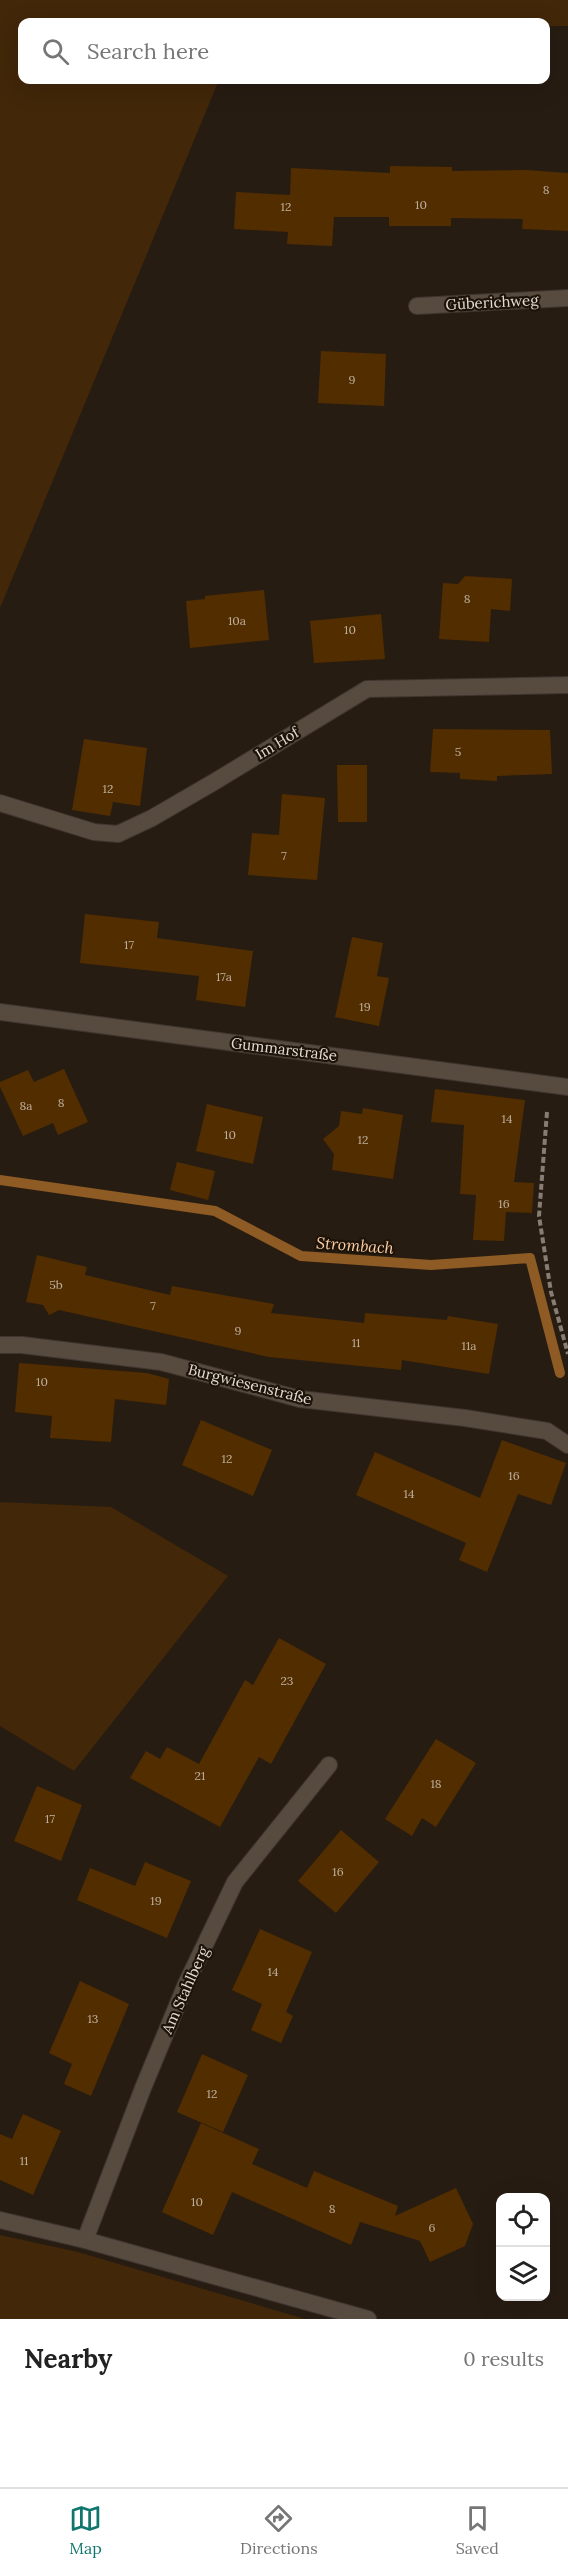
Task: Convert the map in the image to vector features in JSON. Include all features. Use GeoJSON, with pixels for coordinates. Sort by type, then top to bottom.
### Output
{"type":"FeatureCollection","features":[{"type":"Feature","properties":{"kind":"street","name":"Güberichweg"},"geometry":{"type":"LineString","coordinates":[[417,306],[568,298]]}},
{"type":"Feature","properties":{"kind":"street","name":"Im Hof"},"geometry":{"type":"LineString","coordinates":[[0,803],[94,832],[118,834],[152,818],[214,782],[367,689],[568,686]]}},
{"type":"Feature","properties":{"kind":"street","name":"Gummarstraße"},"geometry":{"type":"LineString","coordinates":[[0,1012],[568,1087]]}},
{"type":"Feature","properties":{"kind":"street","name":"Burgwiesenstraße"},"geometry":{"type":"LineString","coordinates":[[0,1345],[161,1362],[300,1399],[465,1418],[547,1431],[568,1445]]}},
{"type":"Feature","properties":{"kind":"street","name":"Am Stahlberg"},"geometry":{"type":"LineString","coordinates":[[85,2240],[142,2088],[186,1984],[234,1882],[329,1765]]}},
{"type":"Feature","properties":{"kind":"street"},"geometry":{"type":"LineString","coordinates":[[0,2220],[85,2240],[368,2319]]}},
{"type":"Feature","properties":{"kind":"path"},"geometry":{"type":"LineString","coordinates":[[549,1084],[538,1216],[551,1292],[568,1354]]}},
{"type":"Feature","properties":{"kind":"shaded area"},"geometry":{"type":"Polygon","coordinates":[[[0,0],[568,0],[568,26],[550,26],[550,18],[18,18],[18,84],[217,84],[0,608],[0,0]]]}},
{"type":"Feature","properties":{"kind":"shaded area"},"geometry":{"type":"Polygon","coordinates":[[[0,1502],[111,1507],[228,1576],[74,1771],[0,1726],[0,1502]]]}},
{"type":"Feature","properties":{"kind":"shaded area"},"geometry":{"type":"Polygon","coordinates":[[[0,2235],[78,2252],[305,2319],[0,2319],[0,2235]]]}},
{"type":"Feature","properties":{"kind":"building"},"geometry":{"type":"Polygon","coordinates":[[[390,166],[452,167],[452,171],[526,170],[568,173],[568,231],[522,229],[523,219],[451,218],[451,226],[389,226],[389,217],[334,217],[332,246],[287,244],[288,232],[234,229],[236,192],[290,195],[291,168],[390,173],[390,166]]]}},
{"type":"Feature","properties":{"kind":"building"},"geometry":{"type":"Polygon","coordinates":[[[321,351],[386,354],[384,406],[318,403],[321,351]]]}},
{"type":"Feature","properties":{"kind":"building"},"geometry":{"type":"Polygon","coordinates":[[[465,576],[512,579],[510,611],[491,609],[489,642],[439,639],[443,583],[458,584],[465,576]]]}},
{"type":"Feature","properties":{"kind":"building"},"geometry":{"type":"Polygon","coordinates":[[[264,590],[269,640],[190,648],[186,601],[205,599],[205,596],[264,590]]]}},
{"type":"Feature","properties":{"kind":"building"},"geometry":{"type":"Polygon","coordinates":[[[381,614],[385,659],[314,663],[310,621],[381,614]]]}},
{"type":"Feature","properties":{"kind":"building"},"geometry":{"type":"Polygon","coordinates":[[[433,729],[550,730],[552,774],[497,776],[497,781],[460,779],[460,773],[430,772],[433,729]]]}},
{"type":"Feature","properties":{"kind":"building"},"geometry":{"type":"Polygon","coordinates":[[[84,739],[147,748],[140,806],[113,802],[110,816],[72,810],[84,739]]]}},
{"type":"Feature","properties":{"kind":"building"},"geometry":{"type":"Polygon","coordinates":[[[337,765],[367,765],[367,822],[338,822],[337,765]]]}},
{"type":"Feature","properties":{"kind":"building"},"geometry":{"type":"Polygon","coordinates":[[[282,794],[325,798],[317,880],[248,875],[252,833],[279,835],[282,794]]]}},
{"type":"Feature","properties":{"kind":"building"},"geometry":{"type":"Polygon","coordinates":[[[85,914],[159,922],[157,938],[253,951],[245,1007],[196,1000],[199,976],[80,963],[85,914]]]}},
{"type":"Feature","properties":{"kind":"building"},"geometry":{"type":"Polygon","coordinates":[[[352,937],[383,943],[377,976],[389,978],[379,1026],[335,1017],[352,937]]]}},
{"type":"Feature","properties":{"kind":"building"},"geometry":{"type":"Polygon","coordinates":[[[64,1069],[88,1122],[58,1135],[53,1123],[23,1136],[0,1087],[0,1082],[28,1070],[34,1082],[64,1069]]]}},
{"type":"Feature","properties":{"kind":"building"},"geometry":{"type":"Polygon","coordinates":[[[435,1089],[525,1100],[514,1182],[534,1183],[532,1213],[506,1212],[504,1241],[473,1240],[476,1195],[460,1194],[464,1125],[431,1122],[435,1089]]]}},
{"type":"Feature","properties":{"kind":"building"},"geometry":{"type":"Polygon","coordinates":[[[207,1104],[263,1117],[253,1164],[196,1151],[207,1104]]]}},
{"type":"Feature","properties":{"kind":"building"},"geometry":{"type":"Polygon","coordinates":[[[363,1108],[403,1115],[393,1179],[332,1170],[334,1154],[323,1139],[339,1126],[341,1111],[362,1114],[363,1108]]]}},
{"type":"Feature","properties":{"kind":"building"},"geometry":{"type":"Polygon","coordinates":[[[177,1162],[215,1171],[208,1200],[170,1190],[177,1162]]]}},
{"type":"Feature","properties":{"kind":"building"},"geometry":{"type":"Polygon","coordinates":[[[37,1255],[87,1267],[85,1275],[170,1295],[172,1286],[274,1304],[271,1313],[364,1323],[365,1313],[447,1320],[448,1316],[498,1324],[489,1374],[402,1360],[401,1370],[269,1357],[59,1310],[49,1315],[43,1305],[26,1302],[37,1255]]]}},
{"type":"Feature","properties":{"kind":"building"},"geometry":{"type":"Polygon","coordinates":[[[19,1363],[147,1373],[169,1379],[166,1405],[115,1399],[111,1442],[50,1438],[52,1416],[15,1412],[19,1363]]]}},
{"type":"Feature","properties":{"kind":"building"},"geometry":{"type":"Polygon","coordinates":[[[201,1420],[272,1450],[253,1496],[182,1465],[201,1420]]]}},
{"type":"Feature","properties":{"kind":"building"},"geometry":{"type":"Polygon","coordinates":[[[502,1440],[566,1463],[551,1505],[518,1494],[487,1572],[459,1560],[466,1543],[356,1495],[375,1452],[480,1498],[502,1440]]]}},
{"type":"Feature","properties":{"kind":"building"},"geometry":{"type":"Polygon","coordinates":[[[279,1638],[326,1664],[271,1764],[259,1757],[220,1827],[130,1778],[146,1751],[160,1759],[167,1747],[199,1764],[245,1680],[253,1685],[279,1638]]]}},
{"type":"Feature","properties":{"kind":"building"},"geometry":{"type":"Polygon","coordinates":[[[436,1739],[476,1763],[436,1827],[422,1818],[412,1836],[385,1819],[436,1739]]]}},
{"type":"Feature","properties":{"kind":"building"},"geometry":{"type":"Polygon","coordinates":[[[37,1786],[82,1805],[61,1861],[14,1841],[37,1786]]]}},
{"type":"Feature","properties":{"kind":"building"},"geometry":{"type":"Polygon","coordinates":[[[341,1830],[379,1862],[336,1913],[298,1881],[341,1830]]]}},
{"type":"Feature","properties":{"kind":"building"},"geometry":{"type":"Polygon","coordinates":[[[145,1862],[191,1881],[167,1938],[77,1900],[90,1868],[135,1886],[145,1862]]]}},
{"type":"Feature","properties":{"kind":"building"},"geometry":{"type":"Polygon","coordinates":[[[260,1929],[312,1952],[286,2012],[293,2016],[281,2043],[251,2030],[262,2004],[232,1990],[260,1929]]]}},
{"type":"Feature","properties":{"kind":"building"},"geometry":{"type":"Polygon","coordinates":[[[80,1981],[129,2004],[91,2096],[64,2084],[72,2064],[49,2053],[80,1981]]]}},
{"type":"Feature","properties":{"kind":"building"},"geometry":{"type":"Polygon","coordinates":[[[202,2054],[248,2075],[223,2132],[177,2112],[202,2054]]]}},
{"type":"Feature","properties":{"kind":"building"},"geometry":{"type":"Polygon","coordinates":[[[23,2114],[61,2131],[33,2195],[0,2180],[0,2134],[12,2139],[23,2114]]]}},
{"type":"Feature","properties":{"kind":"building"},"geometry":{"type":"Polygon","coordinates":[[[201,2123],[259,2149],[252,2164],[307,2188],[314,2171],[398,2206],[395,2216],[456,2188],[473,2224],[465,2246],[430,2262],[420,2241],[360,2222],[351,2245],[232,2192],[213,2235],[162,2212],[201,2123]]]}},
{"type":"Feature","properties":{"kind":"waterway","name":"Strombach"},"geometry":{"type":"LineString","coordinates":[[0,1180],[215,1211],[301,1256],[431,1265],[530,1258],[560,1373]]}}]}
